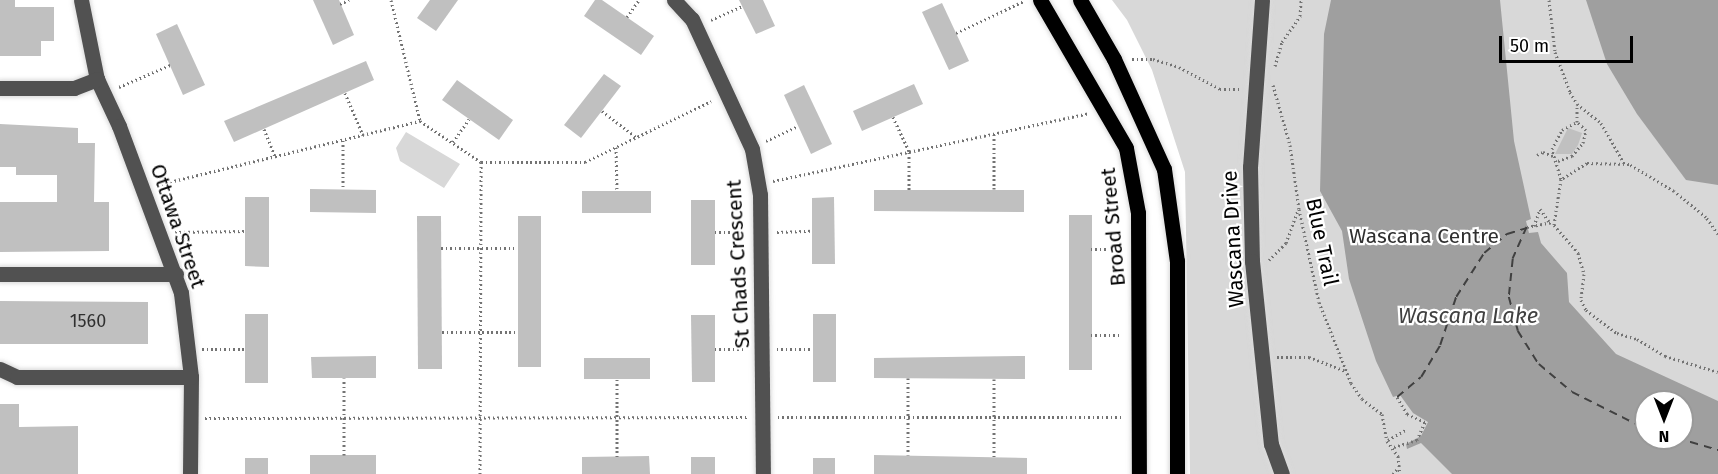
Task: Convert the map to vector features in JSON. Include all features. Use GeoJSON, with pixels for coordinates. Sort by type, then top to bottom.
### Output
{"type":"FeatureCollection","features":[{"type":"Feature","properties":{"kind":"main road","name":"Broad Street"},"geometry":{"type":"LineString","coordinates":[[1040,0],[1126,148],[1138,213],[1139,474]]}},
{"type":"Feature","properties":{"kind":"main road"},"geometry":{"type":"LineString","coordinates":[[1080,0],[1114,59],[1164,169],[1177,261],[1177,474]]}},
{"type":"Feature","properties":{"kind":"street","name":"Ottawa Street"},"geometry":{"type":"LineString","coordinates":[[81,0],[97,79],[176,274],[190,350],[190,474]]}},
{"type":"Feature","properties":{"kind":"street","name":"St Chads Crescent"},"geometry":{"type":"LineString","coordinates":[[674,0],[696,27],[751,148],[758,184],[764,474]]}},
{"type":"Feature","properties":{"kind":"street","name":"Wascana Drive"},"geometry":{"type":"LineString","coordinates":[[1262,0],[1253,83],[1252,261],[1271,444],[1282,474]]}},
{"type":"Feature","properties":{"kind":"street"},"geometry":{"type":"LineString","coordinates":[[0,88],[74,88],[97,79]]}},
{"type":"Feature","properties":{"kind":"street"},"geometry":{"type":"LineString","coordinates":[[0,274],[176,274]]}},
{"type":"Feature","properties":{"kind":"street"},"geometry":{"type":"LineString","coordinates":[[0,369],[17,377],[191,377]]}},
{"type":"Feature","properties":{"kind":"path"},"geometry":{"type":"LineString","coordinates":[[340,4],[349,0]]}},
{"type":"Feature","properties":{"kind":"path"},"geometry":{"type":"LineString","coordinates":[[391,0],[420,121],[481,162],[585,162],[726,94]]}},
{"type":"Feature","properties":{"kind":"path"},"geometry":{"type":"LineString","coordinates":[[627,17],[639,0]]}},
{"type":"Feature","properties":{"kind":"path"},"geometry":{"type":"LineString","coordinates":[[956,33],[1025,0]]}},
{"type":"Feature","properties":{"kind":"path"},"geometry":{"type":"LineString","coordinates":[[1274,70],[1282,42],[1300,16],[1301,0]]}},
{"type":"Feature","properties":{"kind":"path"},"geometry":{"type":"LineString","coordinates":[[1549,0],[1555,52],[1577,104],[1577,122],[1586,130],[1583,143],[1572,156],[1558,161]]}},
{"type":"Feature","properties":{"kind":"path"},"geometry":{"type":"LineString","coordinates":[[696,27],[742,6]]}},
{"type":"Feature","properties":{"kind":"path"},"geometry":{"type":"LineString","coordinates":[[1114,59],[1162,62],[1220,89],[1238,89],[1253,83]]}},
{"type":"Feature","properties":{"kind":"path"},"geometry":{"type":"LineString","coordinates":[[104,94],[170,65]]}},
{"type":"Feature","properties":{"kind":"path","name":"Blue Trail"},"geometry":{"type":"LineString","coordinates":[[1253,83],[1272,81],[1290,145],[1299,208],[1319,302],[1345,372],[1362,399],[1382,414],[1387,441]]}},
{"type":"Feature","properties":{"kind":"path"},"geometry":{"type":"LineString","coordinates":[[345,93],[363,135]]}},
{"type":"Feature","properties":{"kind":"path"},"geometry":{"type":"LineString","coordinates":[[1577,104],[1602,123],[1624,163]]}},
{"type":"Feature","properties":{"kind":"path"},"geometry":{"type":"LineString","coordinates":[[758,184],[1106,110]]}},
{"type":"Feature","properties":{"kind":"path"},"geometry":{"type":"LineString","coordinates":[[602,111],[636,137]]}},
{"type":"Feature","properties":{"kind":"path"},"geometry":{"type":"LineString","coordinates":[[893,117],[909,152],[909,190]]}},
{"type":"Feature","properties":{"kind":"path"},"geometry":{"type":"LineString","coordinates":[[453,143],[470,119]]}},
{"type":"Feature","properties":{"kind":"path"},"geometry":{"type":"LineString","coordinates":[[143,188],[420,121]]}},
{"type":"Feature","properties":{"kind":"path"},"geometry":{"type":"LineString","coordinates":[[1553,156],[1557,136],[1577,122]]}},
{"type":"Feature","properties":{"kind":"path"},"geometry":{"type":"LineString","coordinates":[[751,148],[798,126]]}},
{"type":"Feature","properties":{"kind":"path"},"geometry":{"type":"LineString","coordinates":[[264,129],[275,156]]}},
{"type":"Feature","properties":{"kind":"path"},"geometry":{"type":"LineString","coordinates":[[994,134],[994,189]]}},
{"type":"Feature","properties":{"kind":"path"},"geometry":{"type":"LineString","coordinates":[[343,140],[343,189]]}},
{"type":"Feature","properties":{"kind":"path"},"geometry":{"type":"LineString","coordinates":[[616,147],[617,191]]}},
{"type":"Feature","properties":{"kind":"path"},"geometry":{"type":"LineString","coordinates":[[1537,155],[1543,152],[1558,161],[1562,179],[1552,222]]}},
{"type":"Feature","properties":{"kind":"path"},"geometry":{"type":"LineString","coordinates":[[480,474],[481,162]]}},
{"type":"Feature","properties":{"kind":"path"},"geometry":{"type":"LineString","coordinates":[[1562,179],[1587,163],[1624,163],[1674,190],[1706,217],[1718,234]]}},
{"type":"Feature","properties":{"kind":"path"},"geometry":{"type":"LineString","coordinates":[[1252,261],[1269,260],[1286,243],[1299,208]]}},
{"type":"Feature","properties":{"kind":"path"},"geometry":{"type":"LineString","coordinates":[[1534,226],[1540,209],[1578,253],[1584,274],[1581,300],[1586,310],[1617,333],[1637,339],[1665,356],[1718,372]]}},
{"type":"Feature","properties":{"kind":"path"},"geometry":{"type":"LineString","coordinates":[[1527,228],[1552,222]]}},
{"type":"Feature","properties":{"kind":"path"},"geometry":{"type":"LineString","coordinates":[[160,232],[245,231]]}},
{"type":"Feature","properties":{"kind":"path"},"geometry":{"type":"LineString","coordinates":[[441,248],[517,248]]}},
{"type":"Feature","properties":{"kind":"path"},"geometry":{"type":"LineString","coordinates":[[1091,249],[1139,250]]}},
{"type":"Feature","properties":{"kind":"path"},"geometry":{"type":"LineString","coordinates":[[442,332],[518,332]]}},
{"type":"Feature","properties":{"kind":"path"},"geometry":{"type":"LineString","coordinates":[[1091,334],[1140,335]]}},
{"type":"Feature","properties":{"kind":"path"},"geometry":{"type":"LineString","coordinates":[[190,350],[245,349]]}},
{"type":"Feature","properties":{"kind":"path"},"geometry":{"type":"LineString","coordinates":[[1262,356],[1309,357],[1345,372]]}},
{"type":"Feature","properties":{"kind":"path"},"geometry":{"type":"LineString","coordinates":[[344,378],[344,455]]}},
{"type":"Feature","properties":{"kind":"path"},"geometry":{"type":"LineString","coordinates":[[908,378],[908,455]]}},
{"type":"Feature","properties":{"kind":"path"},"geometry":{"type":"LineString","coordinates":[[618,379],[618,457]]}},
{"type":"Feature","properties":{"kind":"path"},"geometry":{"type":"LineString","coordinates":[[994,379],[994,457]]}},
{"type":"Feature","properties":{"kind":"path"},"geometry":{"type":"LineString","coordinates":[[1394,447],[1417,440],[1425,422],[1407,414],[1397,397]]}},
{"type":"Feature","properties":{"kind":"path"},"geometry":{"type":"LineString","coordinates":[[191,418],[1139,417]]}},
{"type":"Feature","properties":{"kind":"path"},"geometry":{"type":"LineString","coordinates":[[1400,474],[1397,469],[1394,447],[1387,441],[1407,429]]}},
{"type":"Feature","properties":{"kind":"path"},"geometry":{"type":"LineString","coordinates":[[1393,474],[1397,469]]}},
{"type":"Feature","properties":{"kind":"green space","name":"Wascana Centre"},"geometry":{"type":"Polygon","coordinates":[[[1112,0],[1718,0],[1718,474],[1190,474],[1185,172],[1152,70],[1127,20],[1112,0]]]}},
{"type":"Feature","properties":{"kind":"green space"},"geometry":{"type":"Polygon","coordinates":[[[406,132],[460,164],[444,188],[400,161],[396,148],[406,132]]]}},
{"type":"Feature","properties":{"kind":"water","name":"Wascana Lake"},"geometry":{"type":"Polygon","coordinates":[[[1331,0],[1500,0],[1514,141],[1531,219],[1526,221],[1529,233],[1538,232],[1541,243],[1567,273],[1569,302],[1616,354],[1718,401],[1718,474],[1452,474],[1421,443],[1407,449],[1406,444],[1421,436],[1428,422],[1413,413],[1400,395],[1393,397],[1376,361],[1349,279],[1342,231],[1320,191],[1324,34],[1331,0]]]}},
{"type":"Feature","properties":{"kind":"water"},"geometry":{"type":"Polygon","coordinates":[[[1586,0],[1718,0],[1718,185],[1686,180],[1637,114],[1607,64],[1586,0]]]}},
{"type":"Feature","properties":{"kind":"building"},"geometry":{"type":"Polygon","coordinates":[[[0,0],[15,0],[15,7],[54,7],[54,41],[41,41],[41,56],[0,56],[0,0]]]}},
{"type":"Feature","properties":{"kind":"building"},"geometry":{"type":"Polygon","coordinates":[[[313,0],[339,0],[354,35],[333,45],[313,0]]]}},
{"type":"Feature","properties":{"kind":"building"},"geometry":{"type":"Polygon","coordinates":[[[430,0],[458,0],[436,31],[417,18],[430,0]]]}},
{"type":"Feature","properties":{"kind":"building"},"geometry":{"type":"Polygon","coordinates":[[[595,0],[602,0],[654,36],[641,55],[584,16],[595,0]]]}},
{"type":"Feature","properties":{"kind":"building"},"geometry":{"type":"Polygon","coordinates":[[[739,0],[763,0],[775,26],[756,34],[739,0]]]}},
{"type":"Feature","properties":{"kind":"building"},"geometry":{"type":"Polygon","coordinates":[[[942,3],[969,61],[949,70],[922,12],[942,3]]]}},
{"type":"Feature","properties":{"kind":"building"},"geometry":{"type":"Polygon","coordinates":[[[177,24],[205,85],[183,95],[156,34],[177,24]]]}},
{"type":"Feature","properties":{"kind":"building"},"geometry":{"type":"Polygon","coordinates":[[[366,61],[374,80],[234,142],[224,121],[366,61]]]}},
{"type":"Feature","properties":{"kind":"building"},"geometry":{"type":"Polygon","coordinates":[[[604,74],[621,86],[581,138],[564,125],[604,74]]]}},
{"type":"Feature","properties":{"kind":"building"},"geometry":{"type":"Polygon","coordinates":[[[457,80],[513,120],[499,140],[442,100],[457,80]]]}},
{"type":"Feature","properties":{"kind":"building"},"geometry":{"type":"Polygon","coordinates":[[[914,84],[923,104],[862,131],[853,111],[914,84]]]}},
{"type":"Feature","properties":{"kind":"building"},"geometry":{"type":"Polygon","coordinates":[[[804,85],[832,144],[811,154],[784,95],[804,85]]]}},
{"type":"Feature","properties":{"kind":"building"},"geometry":{"type":"Polygon","coordinates":[[[0,124],[78,128],[78,143],[95,143],[94,202],[109,202],[109,251],[0,252],[0,202],[57,202],[57,175],[16,175],[16,167],[0,167],[0,124]]]}},
{"type":"Feature","properties":{"kind":"building"},"geometry":{"type":"Polygon","coordinates":[[[1568,128],[1582,133],[1578,145],[1572,154],[1555,154],[1568,128]]]}},
{"type":"Feature","properties":{"kind":"building"},"geometry":{"type":"Polygon","coordinates":[[[310,189],[376,190],[376,213],[310,212],[310,189]]]}},
{"type":"Feature","properties":{"kind":"building"},"geometry":{"type":"Polygon","coordinates":[[[874,190],[1024,190],[1024,212],[874,211],[874,190]]]}},
{"type":"Feature","properties":{"kind":"building"},"geometry":{"type":"Polygon","coordinates":[[[582,191],[651,191],[651,213],[582,213],[582,191]]]}},
{"type":"Feature","properties":{"kind":"building"},"geometry":{"type":"Polygon","coordinates":[[[245,197],[269,197],[269,267],[245,266],[245,197]]]}},
{"type":"Feature","properties":{"kind":"building"},"geometry":{"type":"Polygon","coordinates":[[[834,197],[835,264],[812,264],[812,198],[834,197]]]}},
{"type":"Feature","properties":{"kind":"building"},"geometry":{"type":"Polygon","coordinates":[[[691,200],[715,200],[715,265],[691,265],[691,200]]]}},
{"type":"Feature","properties":{"kind":"building"},"geometry":{"type":"Polygon","coordinates":[[[1069,215],[1092,215],[1092,370],[1069,370],[1069,215]]]}},
{"type":"Feature","properties":{"kind":"building"},"geometry":{"type":"Polygon","coordinates":[[[417,216],[441,216],[442,369],[418,369],[417,216]]]}},
{"type":"Feature","properties":{"kind":"building"},"geometry":{"type":"Polygon","coordinates":[[[518,216],[541,216],[541,367],[518,367],[518,216]]]}},
{"type":"Feature","properties":{"kind":"building"},"geometry":{"type":"Polygon","coordinates":[[[0,301],[148,302],[148,344],[0,344],[0,301]]]}},
{"type":"Feature","properties":{"kind":"building"},"geometry":{"type":"Polygon","coordinates":[[[245,314],[268,314],[268,383],[245,383],[245,314]]]}},
{"type":"Feature","properties":{"kind":"building"},"geometry":{"type":"Polygon","coordinates":[[[813,314],[836,314],[836,382],[813,382],[813,314]]]}},
{"type":"Feature","properties":{"kind":"building"},"geometry":{"type":"Polygon","coordinates":[[[691,315],[715,315],[715,382],[692,382],[691,315]]]}},
{"type":"Feature","properties":{"kind":"building"},"geometry":{"type":"Polygon","coordinates":[[[376,356],[376,378],[312,378],[311,357],[376,356]]]}},
{"type":"Feature","properties":{"kind":"building"},"geometry":{"type":"Polygon","coordinates":[[[1025,356],[1025,379],[874,378],[874,358],[1025,356]]]}},
{"type":"Feature","properties":{"kind":"building"},"geometry":{"type":"Polygon","coordinates":[[[584,358],[650,358],[650,379],[584,379],[584,358]]]}},
{"type":"Feature","properties":{"kind":"building"},"geometry":{"type":"Polygon","coordinates":[[[0,404],[19,404],[19,427],[78,426],[78,474],[0,474],[0,404]]]}},
{"type":"Feature","properties":{"kind":"building"},"geometry":{"type":"Polygon","coordinates":[[[310,455],[376,455],[376,474],[310,474],[310,455]]]}},
{"type":"Feature","properties":{"kind":"building"},"geometry":{"type":"Polygon","coordinates":[[[874,455],[1027,458],[1027,474],[874,474],[874,455]]]}},
{"type":"Feature","properties":{"kind":"building"},"geometry":{"type":"Polygon","coordinates":[[[649,456],[650,474],[582,474],[582,457],[649,456]]]}},
{"type":"Feature","properties":{"kind":"building"},"geometry":{"type":"Polygon","coordinates":[[[691,457],[715,457],[715,474],[691,474],[691,457]]]}},
{"type":"Feature","properties":{"kind":"building"},"geometry":{"type":"Polygon","coordinates":[[[245,458],[268,458],[268,474],[245,474],[245,458]]]}},
{"type":"Feature","properties":{"kind":"building"},"geometry":{"type":"Polygon","coordinates":[[[813,458],[835,458],[835,474],[813,474],[813,458]]]}},
{"type":"Feature","properties":{"kind":"ferry route"},"geometry":{"type":"LineString","coordinates":[[1527,227],[1513,259],[1509,297],[1518,331],[1539,364],[1572,392],[1634,423]]}},
{"type":"Feature","properties":{"kind":"ferry route"},"geometry":{"type":"LineString","coordinates":[[1397,397],[1421,377],[1440,345],[1456,297],[1484,253],[1507,234],[1527,228]]}},
{"type":"Feature","properties":{"kind":"ferry route"},"geometry":{"type":"LineString","coordinates":[[1694,443],[1718,450]]}}]}
